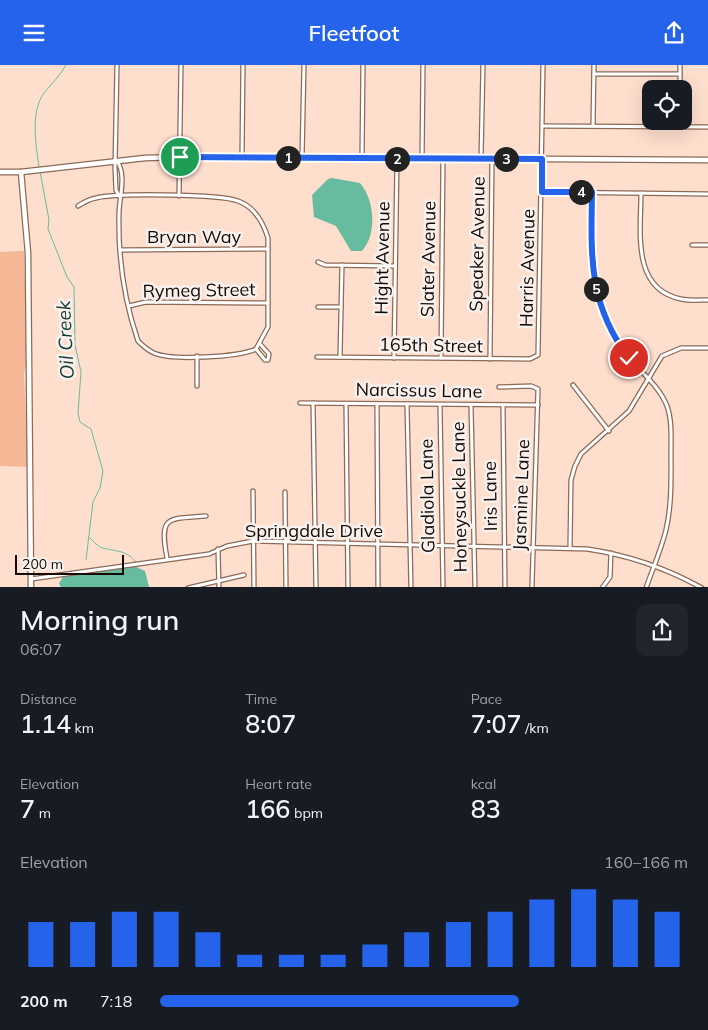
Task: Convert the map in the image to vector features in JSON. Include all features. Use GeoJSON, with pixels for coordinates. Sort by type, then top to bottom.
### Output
{"type":"FeatureCollection","features":[{"type":"Feature","properties":{"kind":"street"},"geometry":{"type":"LineString","coordinates":[[78,206],[95,198],[119,196],[179,196],[225,197],[250,207],[264,226],[268,249],[268,327],[260,345],[256,349],[238,355],[164,356],[146,348],[138,341],[124,286],[120,250],[119,196],[122,191],[121,167],[117,161],[117,65]]}},
{"type":"Feature","properties":{"kind":"street"},"geometry":{"type":"LineString","coordinates":[[179,196],[181,65]]}},
{"type":"Feature","properties":{"kind":"street"},"geometry":{"type":"LineString","coordinates":[[242,158],[243,65]]}},
{"type":"Feature","properties":{"kind":"street"},"geometry":{"type":"LineString","coordinates":[[302,158],[304,65]]}},
{"type":"Feature","properties":{"kind":"street"},"geometry":{"type":"LineString","coordinates":[[362,159],[364,65]]}},
{"type":"Feature","properties":{"kind":"street"},"geometry":{"type":"LineString","coordinates":[[422,159],[424,65]]}},
{"type":"Feature","properties":{"kind":"street","name":"Speaker Avenue"},"geometry":{"type":"LineString","coordinates":[[481,159],[483,65]]}},
{"type":"Feature","properties":{"kind":"street","name":"Harris Avenue"},"geometry":{"type":"LineString","coordinates":[[539,351],[543,65]]}},
{"type":"Feature","properties":{"kind":"street"},"geometry":{"type":"LineString","coordinates":[[593,126],[594,65]]}},
{"type":"Feature","properties":{"kind":"street"},"geometry":{"type":"LineString","coordinates":[[680,65],[680,80]]}},
{"type":"Feature","properties":{"kind":"street"},"geometry":{"type":"LineString","coordinates":[[594,74],[680,74]]}},
{"type":"Feature","properties":{"kind":"street"},"geometry":{"type":"LineString","coordinates":[[543,126],[642,127]]}},
{"type":"Feature","properties":{"kind":"street"},"geometry":{"type":"LineString","coordinates":[[692,127],[708,127]]}},
{"type":"Feature","properties":{"kind":"street"},"geometry":{"type":"LineString","coordinates":[[0,172],[21,172],[117,161],[180,157],[708,161]]}},
{"type":"Feature","properties":{"kind":"street","name":"Hight Avenue"},"geometry":{"type":"LineString","coordinates":[[394,358],[397,159]]}},
{"type":"Feature","properties":{"kind":"street","name":"Speaker Avenue"},"geometry":{"type":"LineString","coordinates":[[490,359],[492,159]]}},
{"type":"Feature","properties":{"kind":"street","name":"Slater Avenue"},"geometry":{"type":"LineString","coordinates":[[441,358],[443,160]]}},
{"type":"Feature","properties":{"kind":"street"},"geometry":{"type":"LineString","coordinates":[[21,172],[28,253],[31,587]]}},
{"type":"Feature","properties":{"kind":"street"},"geometry":{"type":"LineString","coordinates":[[542,192],[708,194]]}},
{"type":"Feature","properties":{"kind":"street"},"geometry":{"type":"LineString","coordinates":[[592,192],[591,257],[599,303],[608,325],[622,349],[663,399],[670,420],[670,504],[664,539],[646,587]]}},
{"type":"Feature","properties":{"kind":"street"},"geometry":{"type":"LineString","coordinates":[[641,193],[641,253],[646,273],[659,289],[670,296],[684,300],[708,300]]}},
{"type":"Feature","properties":{"kind":"street"},"geometry":{"type":"LineString","coordinates":[[692,245],[708,245]]}},
{"type":"Feature","properties":{"kind":"street","name":"Bryan Way"},"geometry":{"type":"LineString","coordinates":[[120,250],[268,249]]}},
{"type":"Feature","properties":{"kind":"street"},"geometry":{"type":"LineString","coordinates":[[318,262],[325,265],[396,266]]}},
{"type":"Feature","properties":{"kind":"street"},"geometry":{"type":"LineString","coordinates":[[340,357],[342,265]]}},
{"type":"Feature","properties":{"kind":"street","name":"Rymeg Street"},"geometry":{"type":"LineString","coordinates":[[129,306],[146,302],[268,303]]}},
{"type":"Feature","properties":{"kind":"street"},"geometry":{"type":"LineString","coordinates":[[318,307],[341,307]]}},
{"type":"Feature","properties":{"kind":"street"},"geometry":{"type":"LineString","coordinates":[[256,349],[265,360],[268,360],[269,354],[260,345]]}},
{"type":"Feature","properties":{"kind":"street"},"geometry":{"type":"LineString","coordinates":[[570,548],[571,480],[575,465],[586,449],[609,431],[635,403],[656,364],[667,353],[681,348],[708,348]]}},
{"type":"Feature","properties":{"kind":"street","name":"165th Street"},"geometry":{"type":"LineString","coordinates":[[317,357],[530,359],[537,357],[539,351]]}},
{"type":"Feature","properties":{"kind":"street"},"geometry":{"type":"LineString","coordinates":[[197,356],[197,386]]}},
{"type":"Feature","properties":{"kind":"street"},"geometry":{"type":"LineString","coordinates":[[573,385],[609,431]]}},
{"type":"Feature","properties":{"kind":"street"},"geometry":{"type":"LineString","coordinates":[[498,387],[536,387],[538,405]]}},
{"type":"Feature","properties":{"kind":"street","name":"Narcissus Lane"},"geometry":{"type":"LineString","coordinates":[[300,403],[538,405]]}},
{"type":"Feature","properties":{"kind":"street"},"geometry":{"type":"LineString","coordinates":[[313,403],[316,587]]}},
{"type":"Feature","properties":{"kind":"street"},"geometry":{"type":"LineString","coordinates":[[346,403],[348,587]]}},
{"type":"Feature","properties":{"kind":"street"},"geometry":{"type":"LineString","coordinates":[[377,404],[378,587]]}},
{"type":"Feature","properties":{"kind":"street"},"geometry":{"type":"LineString","coordinates":[[407,405],[411,587]]}},
{"type":"Feature","properties":{"kind":"street","name":"Gladiola Lane"},"geometry":{"type":"LineString","coordinates":[[440,405],[442,587]]}},
{"type":"Feature","properties":{"kind":"street","name":"Honeysuckle Lane"},"geometry":{"type":"LineString","coordinates":[[471,405],[475,587]]}},
{"type":"Feature","properties":{"kind":"street","name":"Iris Lane"},"geometry":{"type":"LineString","coordinates":[[503,405],[505,587]]}},
{"type":"Feature","properties":{"kind":"street","name":"Jasmine Lane"},"geometry":{"type":"LineString","coordinates":[[532,586],[538,405]]}},
{"type":"Feature","properties":{"kind":"street"},"geometry":{"type":"LineString","coordinates":[[253,491],[254,587]]}},
{"type":"Feature","properties":{"kind":"street"},"geometry":{"type":"LineString","coordinates":[[285,492],[286,587]]}},
{"type":"Feature","properties":{"kind":"street"},"geometry":{"type":"LineString","coordinates":[[167,558],[163,532],[168,522],[174,519],[206,516]]}},
{"type":"Feature","properties":{"kind":"street","name":"Springdale Drive"},"geometry":{"type":"LineString","coordinates":[[31,579],[144,561],[209,554],[218,549],[253,541],[570,548],[611,553],[654,565],[702,587]]}},
{"type":"Feature","properties":{"kind":"street"},"geometry":{"type":"LineString","coordinates":[[218,549],[219,587]]}},
{"type":"Feature","properties":{"kind":"street"},"geometry":{"type":"LineString","coordinates":[[602,587],[610,577],[611,553]]}},
{"type":"Feature","properties":{"kind":"street"},"geometry":{"type":"LineString","coordinates":[[188,587],[244,575]]}},
{"type":"Feature","properties":{"kind":"shaded area"},"geometry":{"type":"Polygon","coordinates":[[[328,179],[360,183],[369,199],[372,227],[367,244],[362,251],[351,251],[336,226],[314,217],[312,195],[328,179]]]}},
{"type":"Feature","properties":{"kind":"shaded area"},"geometry":{"type":"Polygon","coordinates":[[[24,251],[27,360],[24,373],[28,467],[0,466],[0,252],[24,251]]]}},
{"type":"Feature","properties":{"kind":"shaded area"},"geometry":{"type":"Polygon","coordinates":[[[134,566],[145,571],[149,587],[61,587],[59,583],[63,577],[134,566]]]}},
{"type":"Feature","properties":{"kind":"waterway","name":"Oil Creek"},"geometry":{"type":"LineString","coordinates":[[39,167],[35,129],[37,110],[44,93],[66,65]]}},
{"type":"Feature","properties":{"kind":"waterway","name":"Oil Creek"},"geometry":{"type":"LineString","coordinates":[[40,171],[49,220],[48,229],[67,277],[74,287],[75,345],[81,372],[78,413],[80,422],[91,429],[103,471],[100,488],[93,502],[86,560]]}},
{"type":"Feature","properties":{"kind":"waterway"},"geometry":{"type":"LineString","coordinates":[[90,538],[101,547],[119,551],[132,557],[138,567]]}},
{"type":"Feature","properties":{"kind":"route"},"geometry":{"type":"LineString","coordinates":[[180,157],[443,160],[542,159],[542,192],[592,192],[591,257],[596,292],[603,315],[615,339],[629,358]]}}]}
